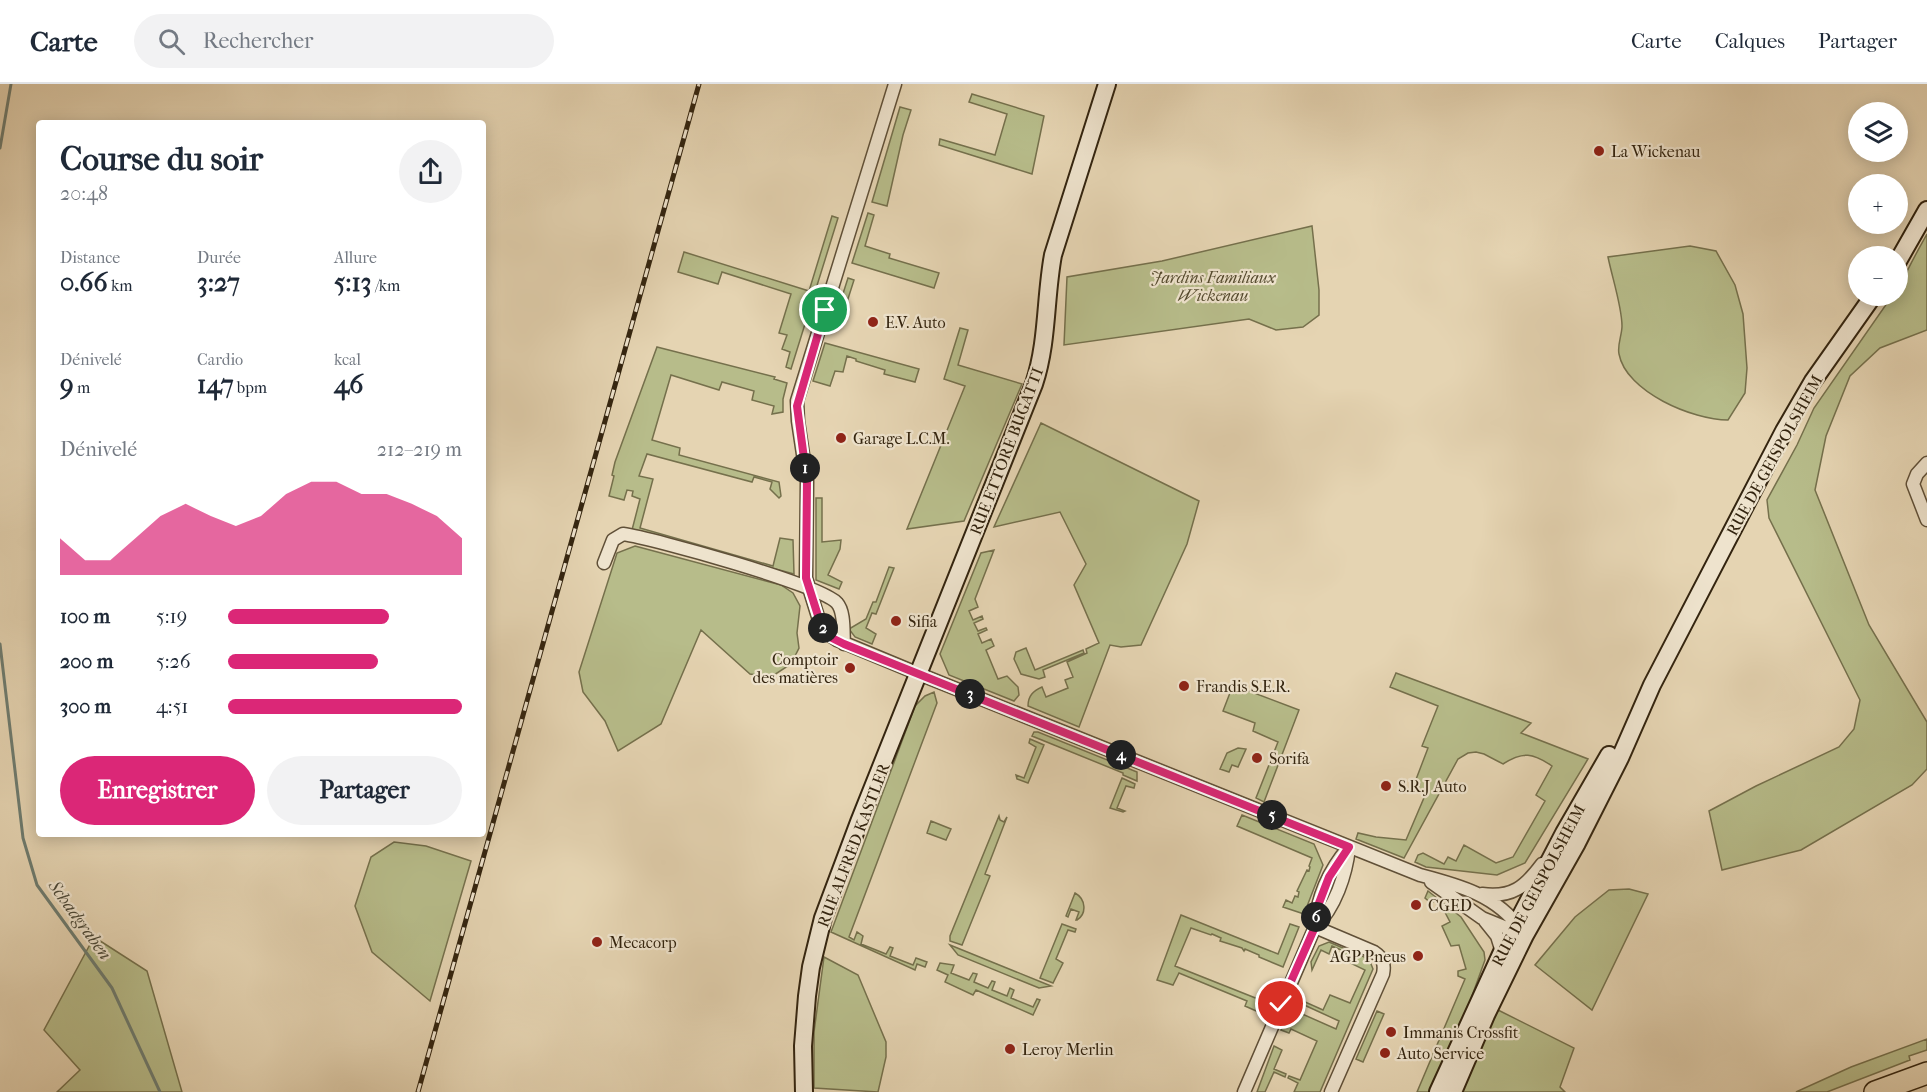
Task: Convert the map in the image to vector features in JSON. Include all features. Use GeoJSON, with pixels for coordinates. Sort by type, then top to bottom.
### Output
{"type":"FeatureCollection","features":[{"type":"Feature","properties":{"kind":"highway"},"geometry":{"type":"LineString","coordinates":[[1875,1092],[1927,1073]]}},
{"type":"Feature","properties":{"kind":"main road","name":"RUE ETTORE BUGATTI"},"geometry":{"type":"LineString","coordinates":[[919,674],[1038,372],[1044,347],[1048,281],[1053,255],[1107,84]]}},
{"type":"Feature","properties":{"kind":"main road"},"geometry":{"type":"LineString","coordinates":[[1906,246],[1925,209]]}},
{"type":"Feature","properties":{"kind":"main road","name":"RUE DE GEISPOLSHEIM"},"geometry":{"type":"LineString","coordinates":[[1453,1092],[1486,1015],[1518,930],[1563,833],[1652,685],[1799,402],[1865,306]]}},
{"type":"Feature","properties":{"kind":"main road","name":"RUE ALFRED KASTLER"},"geometry":{"type":"LineString","coordinates":[[804,1092],[805,1011],[809,976],[819,935],[832,892],[919,674]]}},
{"type":"Feature","properties":{"kind":"main road","name":"RUE DE GEISPOLSHEIM"},"geometry":{"type":"LineString","coordinates":[[1438,1092],[1502,952],[1577,843],[1620,758],[1652,685]]}},
{"type":"Feature","properties":{"kind":"street"},"geometry":{"type":"LineString","coordinates":[[895,84],[797,401],[807,481],[806,578],[824,629],[832,638],[1419,875],[1482,894],[1503,895],[1521,888],[1535,873],[1563,833]]}},
{"type":"Feature","properties":{"kind":"street"},"geometry":{"type":"LineString","coordinates":[[1927,463],[1917,474],[1913,483],[1927,520]]}},
{"type":"Feature","properties":{"kind":"street"},"geometry":{"type":"LineString","coordinates":[[604,563],[612,540],[623,534],[730,562],[808,588],[831,598],[838,605],[844,644]]}},
{"type":"Feature","properties":{"kind":"street"},"geometry":{"type":"LineString","coordinates":[[1244,1092],[1315,927],[1322,893],[1334,867],[1349,847]]}},
{"type":"Feature","properties":{"kind":"street"},"geometry":{"type":"LineString","coordinates":[[1419,875],[1482,918],[1497,936],[1502,952]]}},
{"type":"Feature","properties":{"kind":"street"},"geometry":{"type":"LineString","coordinates":[[1482,894],[1506,912],[1518,930]]}},
{"type":"Feature","properties":{"kind":"street"},"geometry":{"type":"LineString","coordinates":[[1482,918],[1518,930]]}},
{"type":"Feature","properties":{"kind":"street"},"geometry":{"type":"LineString","coordinates":[[1315,927],[1374,952],[1381,958],[1384,965],[1383,974],[1331,1092]]}},
{"type":"Feature","properties":{"kind":"green space"},"geometry":{"type":"Polygon","coordinates":[[[972,94],[1044,116],[1032,174],[939,145],[940,139],[995,155],[1007,114],[969,102],[972,94]]]}},
{"type":"Feature","properties":{"kind":"green space"},"geometry":{"type":"Polygon","coordinates":[[[900,107],[911,110],[887,206],[872,202],[900,107]]]}},
{"type":"Feature","properties":{"kind":"green space"},"geometry":{"type":"Polygon","coordinates":[[[868,213],[874,215],[865,246],[890,254],[889,258],[939,273],[934,288],[852,263],[868,213]]]}},
{"type":"Feature","properties":{"kind":"green space"},"geometry":{"type":"Polygon","coordinates":[[[832,216],[838,218],[791,369],[786,367],[790,352],[782,349],[787,335],[779,333],[791,294],[722,272],[718,284],[678,272],[684,252],[809,291],[832,216]]]}},
{"type":"Feature","properties":{"kind":"green space","name":"Jardins Familiaux Wickenau"},"geometry":{"type":"Polygon","coordinates":[[[1312,226],[1319,290],[1319,315],[1303,327],[1276,330],[1249,319],[1064,345],[1067,277],[1162,261],[1312,226]]]}},
{"type":"Feature","properties":{"kind":"green space"},"geometry":{"type":"Polygon","coordinates":[[[1927,234],[1927,330],[1880,348],[1850,376],[1826,436],[1815,490],[1869,625],[1927,722],[1927,769],[1912,785],[1801,850],[1722,870],[1709,811],[1839,747],[1854,729],[1860,700],[1769,518],[1767,500],[1814,408],[1885,306],[1908,306],[1908,269],[1927,234]]]}},
{"type":"Feature","properties":{"kind":"green space"},"geometry":{"type":"Polygon","coordinates":[[[1690,246],[1716,251],[1735,285],[1743,314],[1747,368],[1745,393],[1728,420],[1697,415],[1647,392],[1624,368],[1619,354],[1622,318],[1608,257],[1690,246]]]}},
{"type":"Feature","properties":{"kind":"green space"},"geometry":{"type":"Polygon","coordinates":[[[848,278],[854,280],[839,327],[833,325],[848,278]]]}},
{"type":"Feature","properties":{"kind":"green space"},"geometry":{"type":"Polygon","coordinates":[[[960,328],[968,330],[958,365],[1022,384],[964,521],[907,529],[965,386],[944,379],[960,328]]]}},
{"type":"Feature","properties":{"kind":"green space"},"geometry":{"type":"Polygon","coordinates":[[[825,343],[919,369],[915,382],[884,374],[885,370],[847,356],[843,372],[835,371],[830,386],[813,381],[825,343]]]}},
{"type":"Feature","properties":{"kind":"green space"},"geometry":{"type":"Polygon","coordinates":[[[657,347],[775,377],[774,379],[787,383],[783,412],[772,414],[774,406],[752,400],[754,391],[722,382],[719,390],[671,375],[652,440],[680,448],[679,455],[779,482],[781,496],[779,498],[770,489],[772,482],[754,477],[752,482],[647,454],[639,476],[653,479],[640,528],[773,566],[780,538],[793,540],[794,574],[632,530],[640,499],[632,496],[633,491],[627,490],[624,500],[609,496],[615,462],[657,347]]]}},
{"type":"Feature","properties":{"kind":"green space"},"geometry":{"type":"Polygon","coordinates":[[[1041,423],[1199,501],[1187,544],[1141,645],[1121,647],[1110,645],[1079,727],[1028,706],[1032,694],[1042,687],[1046,697],[1068,688],[1065,680],[1073,677],[1067,662],[1087,653],[1086,649],[1099,643],[1074,585],[1086,564],[1060,512],[994,527],[1041,423]]]}},
{"type":"Feature","properties":{"kind":"green space"},"geometry":{"type":"Polygon","coordinates":[[[816,498],[822,498],[822,542],[841,540],[840,549],[828,575],[842,582],[839,589],[816,580],[816,498]]]}},
{"type":"Feature","properties":{"kind":"green space"},"geometry":{"type":"Polygon","coordinates":[[[635,546],[781,585],[793,593],[800,606],[797,633],[799,648],[791,664],[771,677],[750,674],[701,630],[661,724],[618,751],[605,721],[583,692],[579,672],[617,553],[635,546]]]}},
{"type":"Feature","properties":{"kind":"green space"},"geometry":{"type":"Polygon","coordinates":[[[994,550],[975,599],[978,607],[969,611],[973,620],[982,616],[983,619],[974,623],[978,631],[986,628],[987,630],[978,634],[982,643],[991,639],[994,646],[986,650],[998,679],[1007,676],[1018,687],[1019,695],[1014,701],[949,675],[940,654],[981,553],[994,550]]]}},
{"type":"Feature","properties":{"kind":"green space"},"geometry":{"type":"Polygon","coordinates":[[[889,567],[894,568],[876,614],[872,613],[866,628],[876,634],[872,644],[855,637],[849,629],[866,619],[873,602],[876,602],[889,567]]]}},
{"type":"Feature","properties":{"kind":"green space"},"geometry":{"type":"Polygon","coordinates":[[[1026,648],[1035,670],[1083,650],[1084,653],[1043,670],[1045,677],[1039,679],[1021,674],[1014,659],[1016,652],[1026,648]]]}},
{"type":"Feature","properties":{"kind":"green space"},"geometry":{"type":"Polygon","coordinates":[[[1396,673],[1531,723],[1521,733],[1588,759],[1525,863],[1497,875],[1426,867],[1415,862],[1418,855],[1423,853],[1444,864],[1448,857],[1456,861],[1464,845],[1496,863],[1513,857],[1545,801],[1536,795],[1552,766],[1539,758],[1528,755],[1516,757],[1503,764],[1476,752],[1468,753],[1458,759],[1404,858],[1356,839],[1358,833],[1406,840],[1426,793],[1418,789],[1420,784],[1415,782],[1428,748],[1422,746],[1438,706],[1390,687],[1396,673]]]}},
{"type":"Feature","properties":{"kind":"green space"},"geometry":{"type":"Polygon","coordinates":[[[1233,685],[1299,710],[1264,802],[1256,798],[1278,742],[1253,731],[1255,723],[1223,711],[1233,685]]]}},
{"type":"Feature","properties":{"kind":"green space"},"geometry":{"type":"Polygon","coordinates":[[[934,692],[937,703],[849,937],[854,940],[857,932],[863,936],[861,944],[886,954],[890,947],[893,948],[890,956],[913,965],[916,958],[927,962],[925,967],[917,964],[915,970],[831,932],[915,706],[925,696],[934,692]]]}},
{"type":"Feature","properties":{"kind":"green space"},"geometry":{"type":"Polygon","coordinates":[[[1034,732],[1137,772],[1137,781],[1123,773],[1032,736],[1034,732]]]}},
{"type":"Feature","properties":{"kind":"green space"},"geometry":{"type":"Polygon","coordinates":[[[1030,739],[1044,745],[1028,783],[1017,779],[1016,775],[1024,778],[1036,747],[1029,743],[1030,739]]]}},
{"type":"Feature","properties":{"kind":"green space"},"geometry":{"type":"Polygon","coordinates":[[[1238,748],[1246,749],[1238,767],[1232,765],[1229,772],[1220,769],[1227,753],[1238,748]]]}},
{"type":"Feature","properties":{"kind":"green space"},"geometry":{"type":"Polygon","coordinates":[[[1122,778],[1135,784],[1134,788],[1126,786],[1117,808],[1125,811],[1123,812],[1110,808],[1122,778]]]}},
{"type":"Feature","properties":{"kind":"green space"},"geometry":{"type":"Polygon","coordinates":[[[1242,815],[1314,844],[1323,865],[1304,914],[1283,907],[1286,900],[1292,903],[1295,896],[1298,897],[1299,892],[1297,891],[1307,870],[1309,871],[1312,858],[1237,826],[1242,815]]]}},
{"type":"Feature","properties":{"kind":"green space"},"geometry":{"type":"Polygon","coordinates":[[[999,816],[1004,822],[1007,817],[985,874],[990,876],[962,945],[950,941],[950,936],[999,816]]]}},
{"type":"Feature","properties":{"kind":"green space"},"geometry":{"type":"Polygon","coordinates":[[[931,821],[951,829],[946,840],[927,833],[931,821]]]}},
{"type":"Feature","properties":{"kind":"green space"},"geometry":{"type":"Polygon","coordinates":[[[394,842],[426,846],[471,861],[430,1001],[372,952],[355,906],[371,857],[394,842]]]}},
{"type":"Feature","properties":{"kind":"green space"},"geometry":{"type":"Polygon","coordinates":[[[1629,889],[1648,894],[1592,1010],[1535,965],[1575,917],[1609,890],[1629,889]]]}},
{"type":"Feature","properties":{"kind":"green space"},"geometry":{"type":"Polygon","coordinates":[[[1428,891],[1461,917],[1484,952],[1485,960],[1464,1018],[1431,1092],[1417,1092],[1465,979],[1458,976],[1458,971],[1466,969],[1459,945],[1451,946],[1442,926],[1450,922],[1438,899],[1431,903],[1425,898],[1428,891]]]}},
{"type":"Feature","properties":{"kind":"green space"},"geometry":{"type":"Polygon","coordinates":[[[1075,893],[1084,906],[1077,920],[1079,912],[1071,909],[1068,917],[1066,916],[1075,893]]]}},
{"type":"Feature","properties":{"kind":"green space"},"geometry":{"type":"Polygon","coordinates":[[[1181,915],[1278,954],[1290,924],[1299,927],[1283,967],[1245,949],[1244,951],[1242,948],[1220,941],[1221,938],[1212,934],[1191,928],[1175,966],[1268,1003],[1263,1014],[1245,1006],[1247,1001],[1179,973],[1173,985],[1157,980],[1181,915]]]}},
{"type":"Feature","properties":{"kind":"green space"},"geometry":{"type":"Polygon","coordinates":[[[1062,924],[1076,929],[1075,932],[1068,930],[1056,959],[1063,963],[1053,983],[1040,978],[1062,924]]]}},
{"type":"Feature","properties":{"kind":"green space"},"geometry":{"type":"Polygon","coordinates":[[[94,937],[147,971],[182,1092],[57,1092],[80,1070],[44,1030],[94,937]]]}},
{"type":"Feature","properties":{"kind":"green space"},"geometry":{"type":"Polygon","coordinates":[[[1329,942],[1369,959],[1373,969],[1320,1092],[1294,1092],[1298,1083],[1288,1078],[1289,1076],[1300,1080],[1317,1041],[1291,1029],[1289,1033],[1281,1030],[1291,1009],[1336,1029],[1339,1021],[1302,1004],[1303,1001],[1323,1010],[1330,995],[1350,1003],[1365,970],[1338,957],[1341,950],[1332,946],[1329,954],[1321,950],[1312,970],[1311,962],[1319,946],[1329,942]]]}},
{"type":"Feature","properties":{"kind":"green space"},"geometry":{"type":"Polygon","coordinates":[[[950,945],[1051,986],[1039,988],[958,955],[950,945]]]}},
{"type":"Feature","properties":{"kind":"green space"},"geometry":{"type":"Polygon","coordinates":[[[824,957],[858,975],[886,1042],[886,1057],[878,1092],[814,1088],[814,1032],[824,957]]]}},
{"type":"Feature","properties":{"kind":"green space"},"geometry":{"type":"Polygon","coordinates":[[[940,963],[954,965],[951,973],[969,980],[973,973],[977,974],[974,982],[988,988],[992,981],[995,982],[992,990],[1007,996],[1010,988],[1014,990],[1011,998],[1033,1007],[1037,999],[1040,1000],[1033,1015],[976,990],[973,995],[945,982],[948,975],[937,970],[940,963]]]}},
{"type":"Feature","properties":{"kind":"green space"},"geometry":{"type":"Polygon","coordinates":[[[1496,1009],[1574,1048],[1560,1087],[1565,1092],[1460,1092],[1496,1009]]]}},
{"type":"Feature","properties":{"kind":"green space"},"geometry":{"type":"Polygon","coordinates":[[[1377,1011],[1384,1014],[1363,1062],[1356,1059],[1377,1011]]]}},
{"type":"Feature","properties":{"kind":"green space"},"geometry":{"type":"Polygon","coordinates":[[[1927,1039],[1927,1050],[1909,1056],[1910,1060],[1827,1092],[1796,1092],[1851,1067],[1927,1039]]]}},
{"type":"Feature","properties":{"kind":"green space"},"geometry":{"type":"Polygon","coordinates":[[[1274,1046],[1282,1050],[1274,1069],[1286,1074],[1285,1077],[1274,1072],[1265,1092],[1257,1092],[1274,1046]]]}},
{"type":"Feature","properties":{"kind":"waterway","name":"Schadgraben"},"geometry":{"type":"LineString","coordinates":[[0,148],[11,84]]}},
{"type":"Feature","properties":{"kind":"waterway","name":"Schadgraben"},"geometry":{"type":"LineString","coordinates":[[0,644],[23,838],[37,885],[112,988],[160,1092]]}},
{"type":"Feature","properties":{"kind":"railway"},"geometry":{"type":"LineString","coordinates":[[418,1092],[699,84]]}},
{"type":"Feature","properties":{"kind":"place","name":"La Wickenau"},"geometry":{"type":"Point","coordinates":[1599,151]}},
{"type":"Feature","properties":{"kind":"place","name":"E.V. Auto"},"geometry":{"type":"Point","coordinates":[873,322]}},
{"type":"Feature","properties":{"kind":"place","name":"Garage L.C.M."},"geometry":{"type":"Point","coordinates":[841,438]}},
{"type":"Feature","properties":{"kind":"place","name":"Sifia"},"geometry":{"type":"Point","coordinates":[896,621]}},
{"type":"Feature","properties":{"kind":"place","name":"Comptoir des matières"},"geometry":{"type":"Point","coordinates":[850,668]}},
{"type":"Feature","properties":{"kind":"place","name":"Frandis S.E.R."},"geometry":{"type":"Point","coordinates":[1184,686]}},
{"type":"Feature","properties":{"kind":"place","name":"Sorifa"},"geometry":{"type":"Point","coordinates":[1257,758]}},
{"type":"Feature","properties":{"kind":"place","name":"S.R.J Auto"},"geometry":{"type":"Point","coordinates":[1386,786]}},
{"type":"Feature","properties":{"kind":"place","name":"CGED"},"geometry":{"type":"Point","coordinates":[1416,905]}},
{"type":"Feature","properties":{"kind":"place","name":"Mecacorp"},"geometry":{"type":"Point","coordinates":[597,942]}},
{"type":"Feature","properties":{"kind":"place","name":"AGP Pneus"},"geometry":{"type":"Point","coordinates":[1418,956]}},
{"type":"Feature","properties":{"kind":"place","name":"Immanis Crossfit"},"geometry":{"type":"Point","coordinates":[1391,1032]}},
{"type":"Feature","properties":{"kind":"place","name":"Leroy Merlin"},"geometry":{"type":"Point","coordinates":[1010,1049]}},
{"type":"Feature","properties":{"kind":"place","name":"Auto Service"},"geometry":{"type":"Point","coordinates":[1385,1053]}},
{"type":"Feature","properties":{"kind":"route"},"geometry":{"type":"LineString","coordinates":[[825,310],[797,401],[807,481],[806,578],[824,629],[832,638],[844,644],[1349,847],[1338,861],[1322,893],[1315,927],[1281,1004]]}}]}
